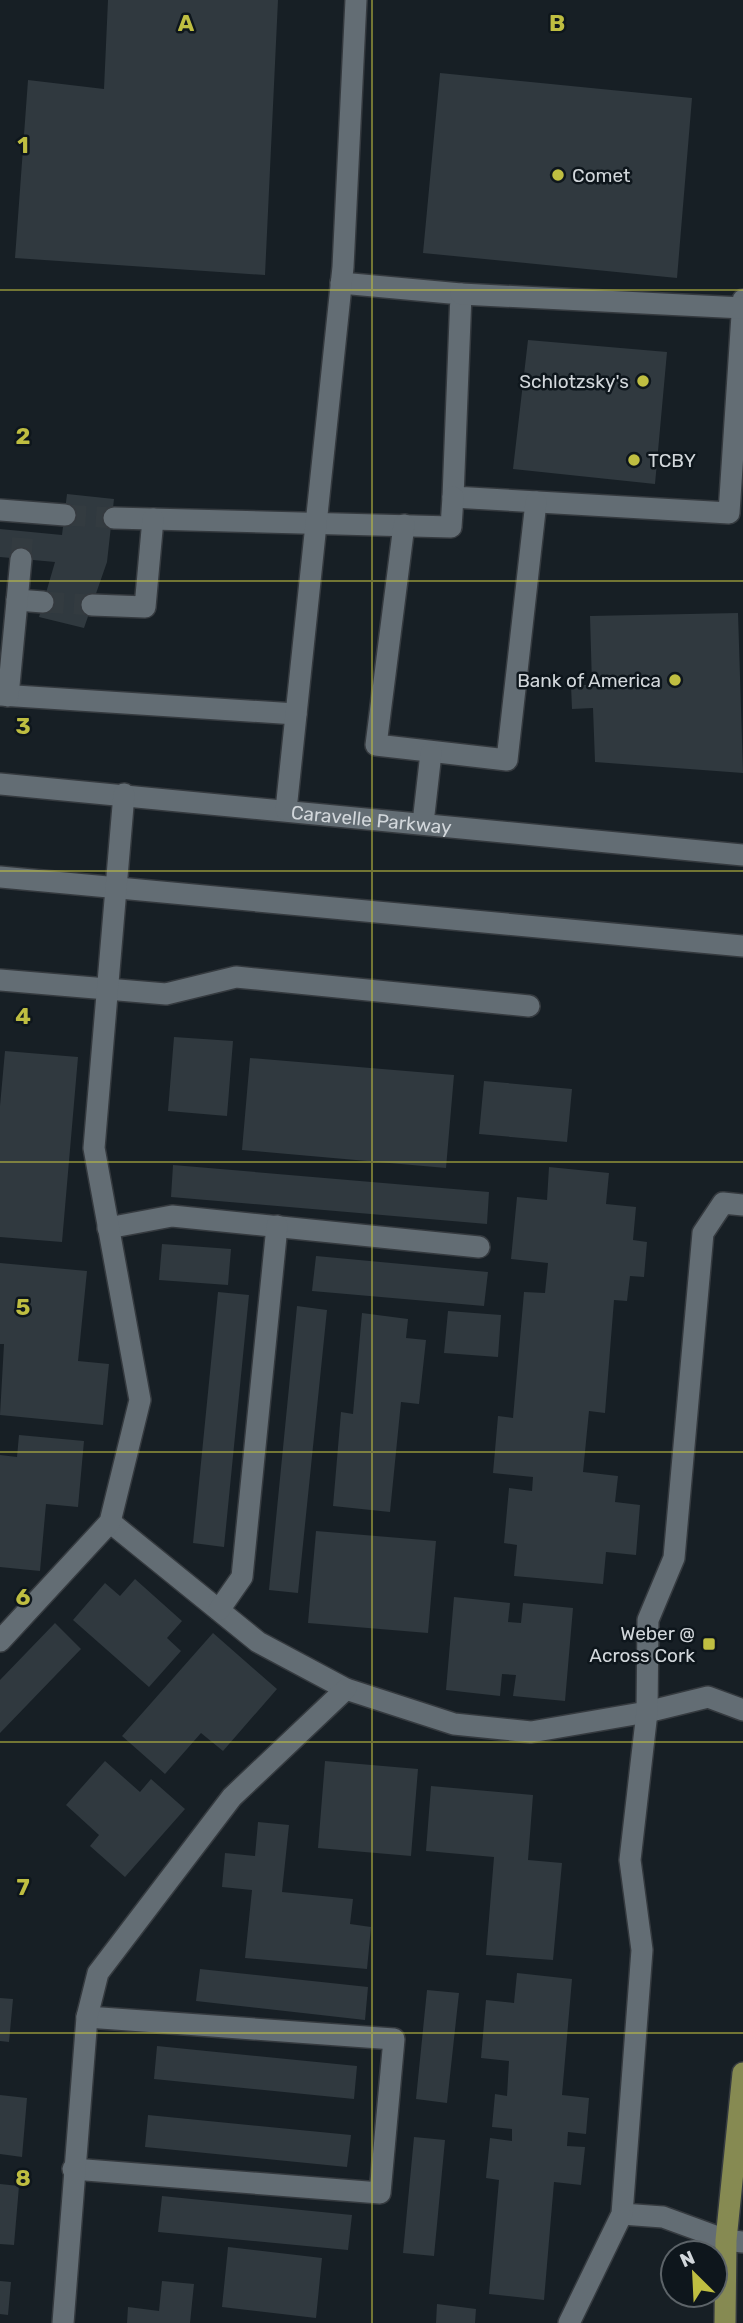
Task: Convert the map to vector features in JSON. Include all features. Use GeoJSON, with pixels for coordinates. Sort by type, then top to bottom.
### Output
{"type":"FeatureCollection","features":[{"type":"Feature","properties":{"kind":"main road"},"geometry":{"type":"LineString","coordinates":[[724,2323],[735,2241],[743,2073]]}},
{"type":"Feature","properties":{"kind":"street"},"geometry":{"type":"LineString","coordinates":[[286,810],[341,284],[356,0]]}},
{"type":"Feature","properties":{"kind":"street"},"geometry":{"type":"LineString","coordinates":[[341,284],[461,294],[743,308]]}},
{"type":"Feature","properties":{"kind":"street"},"geometry":{"type":"LineString","coordinates":[[114,518],[451,527],[461,294]]}},
{"type":"Feature","properties":{"kind":"street"},"geometry":{"type":"LineString","coordinates":[[453,497],[729,513],[737,481],[743,300]]}},
{"type":"Feature","properties":{"kind":"street"},"geometry":{"type":"LineString","coordinates":[[404,525],[376,745],[507,760],[536,502]]}},
{"type":"Feature","properties":{"kind":"street"},"geometry":{"type":"LineString","coordinates":[[0,510],[24,521],[65,515]]}},
{"type":"Feature","properties":{"kind":"street"},"geometry":{"type":"LineString","coordinates":[[92,605],[145,607],[153,519]]}},
{"type":"Feature","properties":{"kind":"street"},"geometry":{"type":"LineString","coordinates":[[21,559],[4,695],[296,714]]}},
{"type":"Feature","properties":{"kind":"street"},"geometry":{"type":"LineString","coordinates":[[17,600],[43,602]]}},
{"type":"Feature","properties":{"kind":"street"},"geometry":{"type":"LineString","coordinates":[[423,823],[431,753]]}},
{"type":"Feature","properties":{"kind":"street","name":"Caravelle Parkway"},"geometry":{"type":"LineString","coordinates":[[0,784],[743,855]]}},
{"type":"Feature","properties":{"kind":"street"},"geometry":{"type":"LineString","coordinates":[[0,1640],[110,1522],[140,1400],[94,1149],[124,794]]}},
{"type":"Feature","properties":{"kind":"street"},"geometry":{"type":"LineString","coordinates":[[0,877],[743,946]]}},
{"type":"Feature","properties":{"kind":"street"},"geometry":{"type":"LineString","coordinates":[[0,981],[166,994],[236,977],[529,1006]]}},
{"type":"Feature","properties":{"kind":"street"},"geometry":{"type":"LineString","coordinates":[[569,2323],[569,2316],[622,2214],[642,1950],[630,1860],[647,1712],[648,1620],[674,1558],[703,1233],[723,1203],[743,1205]]}},
{"type":"Feature","properties":{"kind":"street"},"geometry":{"type":"LineString","coordinates":[[108,1228],[172,1216],[479,1247]]}},
{"type":"Feature","properties":{"kind":"street"},"geometry":{"type":"LineString","coordinates":[[219,1610],[242,1577],[277,1226]]}},
{"type":"Feature","properties":{"kind":"street"},"geometry":{"type":"LineString","coordinates":[[110,1522],[258,1642],[346,1689],[454,1724],[531,1732],[647,1712],[708,1697],[743,1710]]}},
{"type":"Feature","properties":{"kind":"street"},"geometry":{"type":"LineString","coordinates":[[62,2323],[87,2017],[98,1973],[232,1797],[346,1689]]}},
{"type":"Feature","properties":{"kind":"street"},"geometry":{"type":"LineString","coordinates":[[73,2169],[380,2193],[394,2039],[87,2017]]}},
{"type":"Feature","properties":{"kind":"street"},"geometry":{"type":"LineString","coordinates":[[622,2214],[663,2217],[735,2241]]}},
{"type":"Feature","properties":{"kind":"building"},"geometry":{"type":"Polygon","coordinates":[[[108,0],[278,0],[265,275],[15,258],[28,80],[104,89],[108,0]]]}},
{"type":"Feature","properties":{"kind":"building","name":"Comet"},"geometry":{"type":"Polygon","coordinates":[[[440,73],[692,98],[677,278],[423,253],[440,73]]]}},
{"type":"Feature","properties":{"kind":"building"},"geometry":{"type":"Polygon","coordinates":[[[528,340],[667,352],[655,484],[513,469],[528,340]]]}},
{"type":"Feature","properties":{"kind":"building"},"geometry":{"type":"Polygon","coordinates":[[[67,494],[114,499],[107,562],[84,628],[39,617],[55,562],[0,557],[0,529],[62,535],[67,494]]]}},
{"type":"Feature","properties":{"kind":"building"},"geometry":{"type":"Polygon","coordinates":[[[738,613],[743,773],[595,762],[593,708],[572,709],[571,685],[592,685],[590,616],[738,613]]]}},
{"type":"Feature","properties":{"kind":"building"},"geometry":{"type":"Polygon","coordinates":[[[174,1037],[233,1041],[227,1116],[168,1111],[174,1037]]]}},
{"type":"Feature","properties":{"kind":"building"},"geometry":{"type":"Polygon","coordinates":[[[5,1051],[78,1057],[62,1242],[0,1237],[0,1106],[5,1051]]]}},
{"type":"Feature","properties":{"kind":"building"},"geometry":{"type":"Polygon","coordinates":[[[250,1058],[454,1075],[446,1168],[242,1150],[250,1058]]]}},
{"type":"Feature","properties":{"kind":"building"},"geometry":{"type":"Polygon","coordinates":[[[484,1081],[572,1089],[567,1142],[479,1134],[484,1081]]]}},
{"type":"Feature","properties":{"kind":"building"},"geometry":{"type":"Polygon","coordinates":[[[173,1165],[489,1192],[487,1224],[171,1197],[173,1165]]]}},
{"type":"Feature","properties":{"kind":"building"},"geometry":{"type":"Polygon","coordinates":[[[549,1167],[609,1173],[606,1204],[636,1207],[633,1240],[647,1242],[644,1277],[630,1276],[627,1301],[614,1300],[605,1413],[589,1411],[583,1472],[618,1476],[615,1502],[640,1505],[636,1555],[606,1552],[603,1584],[514,1576],[517,1545],[504,1543],[509,1488],[532,1491],[533,1477],[493,1473],[498,1416],[513,1418],[524,1292],[545,1293],[548,1263],[511,1259],[517,1197],[547,1200],[549,1167]]]}},
{"type":"Feature","properties":{"kind":"building"},"geometry":{"type":"Polygon","coordinates":[[[162,1244],[231,1249],[228,1285],[159,1280],[162,1244]]]}},
{"type":"Feature","properties":{"kind":"building"},"geometry":{"type":"Polygon","coordinates":[[[316,1256],[488,1272],[484,1306],[312,1291],[316,1256]]]}},
{"type":"Feature","properties":{"kind":"building"},"geometry":{"type":"Polygon","coordinates":[[[0,1263],[87,1271],[78,1361],[109,1364],[103,1425],[0,1415],[4,1344],[0,1344],[0,1263]]]}},
{"type":"Feature","properties":{"kind":"building"},"geometry":{"type":"Polygon","coordinates":[[[218,1292],[249,1295],[224,1547],[193,1543],[218,1292]]]}},
{"type":"Feature","properties":{"kind":"building"},"geometry":{"type":"Polygon","coordinates":[[[297,1306],[327,1310],[298,1593],[269,1590],[297,1306]]]}},
{"type":"Feature","properties":{"kind":"building"},"geometry":{"type":"Polygon","coordinates":[[[448,1311],[501,1315],[498,1357],[444,1353],[448,1311]]]}},
{"type":"Feature","properties":{"kind":"building"},"geometry":{"type":"Polygon","coordinates":[[[362,1313],[408,1319],[406,1338],[426,1340],[419,1404],[401,1402],[390,1512],[333,1506],[341,1412],[353,1414],[362,1313]]]}},
{"type":"Feature","properties":{"kind":"building"},"geometry":{"type":"Polygon","coordinates":[[[19,1435],[84,1441],[78,1507],[46,1504],[40,1571],[0,1567],[0,1455],[17,1457],[19,1435]]]}},
{"type":"Feature","properties":{"kind":"building"},"geometry":{"type":"Polygon","coordinates":[[[316,1531],[436,1541],[428,1633],[308,1623],[316,1531]]]}},
{"type":"Feature","properties":{"kind":"building"},"geometry":{"type":"Polygon","coordinates":[[[135,1579],[182,1621],[167,1638],[181,1651],[149,1687],[73,1620],[105,1583],[120,1596],[135,1579]]]}},
{"type":"Feature","properties":{"kind":"building"},"geometry":{"type":"Polygon","coordinates":[[[454,1597],[510,1603],[508,1622],[521,1623],[523,1603],[573,1608],[565,1701],[513,1696],[516,1675],[502,1674],[500,1696],[446,1690],[454,1597]]]}},
{"type":"Feature","properties":{"kind":"building"},"geometry":{"type":"Polygon","coordinates":[[[55,1623],[81,1649],[0,1733],[0,1680],[55,1623]]]}},
{"type":"Feature","properties":{"kind":"building"},"geometry":{"type":"Polygon","coordinates":[[[213,1633],[277,1689],[223,1751],[201,1733],[165,1774],[122,1736],[213,1633]]]}},
{"type":"Feature","properties":{"kind":"building"},"geometry":{"type":"Polygon","coordinates":[[[105,1761],[140,1792],[151,1779],[185,1809],[125,1877],[90,1846],[99,1835],[66,1805],[105,1761]]]}},
{"type":"Feature","properties":{"kind":"building"},"geometry":{"type":"Polygon","coordinates":[[[325,1761],[418,1769],[411,1856],[318,1848],[325,1761]]]}},
{"type":"Feature","properties":{"kind":"building"},"geometry":{"type":"Polygon","coordinates":[[[431,1786],[533,1795],[528,1860],[562,1863],[553,1960],[486,1955],[494,1857],[426,1851],[431,1786]]]}},
{"type":"Feature","properties":{"kind":"building"},"geometry":{"type":"Polygon","coordinates":[[[258,1822],[289,1825],[282,1892],[353,1899],[350,1924],[371,1927],[367,1969],[245,1958],[252,1890],[222,1887],[225,1853],[255,1856],[258,1822]]]}},
{"type":"Feature","properties":{"kind":"building"},"geometry":{"type":"Polygon","coordinates":[[[200,1969],[368,1987],[365,2020],[196,2001],[200,1969]]]}},
{"type":"Feature","properties":{"kind":"building"},"geometry":{"type":"Polygon","coordinates":[[[517,1973],[572,1979],[562,2095],[589,2098],[586,2134],[568,2132],[567,2146],[585,2147],[581,2185],[554,2182],[544,2300],[489,2294],[499,2180],[486,2178],[490,2138],[512,2141],[512,2129],[492,2127],[495,2094],[507,2096],[509,2061],[481,2058],[486,2000],[514,2003],[517,1973]]]}},
{"type":"Feature","properties":{"kind":"building"},"geometry":{"type":"Polygon","coordinates":[[[427,1990],[459,1993],[447,2103],[416,2099],[427,1990]]]}},
{"type":"Feature","properties":{"kind":"building"},"geometry":{"type":"Polygon","coordinates":[[[0,1998],[13,1999],[9,2042],[0,2041],[0,1998]]]}},
{"type":"Feature","properties":{"kind":"building"},"geometry":{"type":"Polygon","coordinates":[[[157,2046],[357,2066],[354,2099],[154,2079],[157,2046]]]}},
{"type":"Feature","properties":{"kind":"building"},"geometry":{"type":"Polygon","coordinates":[[[0,2095],[27,2098],[22,2157],[0,2154],[0,2095]]]}},
{"type":"Feature","properties":{"kind":"building"},"geometry":{"type":"Polygon","coordinates":[[[148,2115],[351,2135],[347,2167],[145,2147],[148,2115]]]}},
{"type":"Feature","properties":{"kind":"building"},"geometry":{"type":"Polygon","coordinates":[[[414,2137],[445,2140],[434,2256],[403,2253],[414,2137]]]}},
{"type":"Feature","properties":{"kind":"building"},"geometry":{"type":"Polygon","coordinates":[[[0,2184],[19,2186],[14,2245],[0,2244],[0,2184]]]}},
{"type":"Feature","properties":{"kind":"building"},"geometry":{"type":"Polygon","coordinates":[[[162,2196],[352,2215],[348,2250],[158,2232],[162,2196]]]}},
{"type":"Feature","properties":{"kind":"building"},"geometry":{"type":"Polygon","coordinates":[[[228,2247],[322,2258],[316,2318],[222,2307],[228,2247]]]}},
{"type":"Feature","properties":{"kind":"building"},"geometry":{"type":"Polygon","coordinates":[[[0,2281],[11,2282],[8,2315],[0,2314],[0,2281]]]}},
{"type":"Feature","properties":{"kind":"building"},"geometry":{"type":"Polygon","coordinates":[[[162,2281],[194,2284],[190,2323],[127,2323],[128,2307],[159,2311],[162,2281]]]}},
{"type":"Feature","properties":{"kind":"building"},"geometry":{"type":"Polygon","coordinates":[[[437,2304],[476,2309],[475,2323],[436,2323],[437,2304]]]}},
{"type":"Feature","properties":{"kind":"tunnel"},"geometry":{"type":"LineString","coordinates":[[65,515],[114,518]]}},
{"type":"Feature","properties":{"kind":"tunnel"},"geometry":{"type":"LineString","coordinates":[[21,559],[23,531]]}},
{"type":"Feature","properties":{"kind":"tunnel"},"geometry":{"type":"LineString","coordinates":[[43,602],[92,605]]}},
{"type":"Feature","properties":{"kind":"place","name":"Comet"},"geometry":{"type":"Point","coordinates":[558,175]}},
{"type":"Feature","properties":{"kind":"place","name":"Schlotzsky's"},"geometry":{"type":"Point","coordinates":[643,381]}},
{"type":"Feature","properties":{"kind":"place","name":"TCBY"},"geometry":{"type":"Point","coordinates":[634,460]}},
{"type":"Feature","properties":{"kind":"place","name":"Bank of America"},"geometry":{"type":"Point","coordinates":[675,680]}},
{"type":"Feature","properties":{"kind":"place","name":"Weber @ Across Cork"},"geometry":{"type":"Point","coordinates":[709,1644]}}]}
